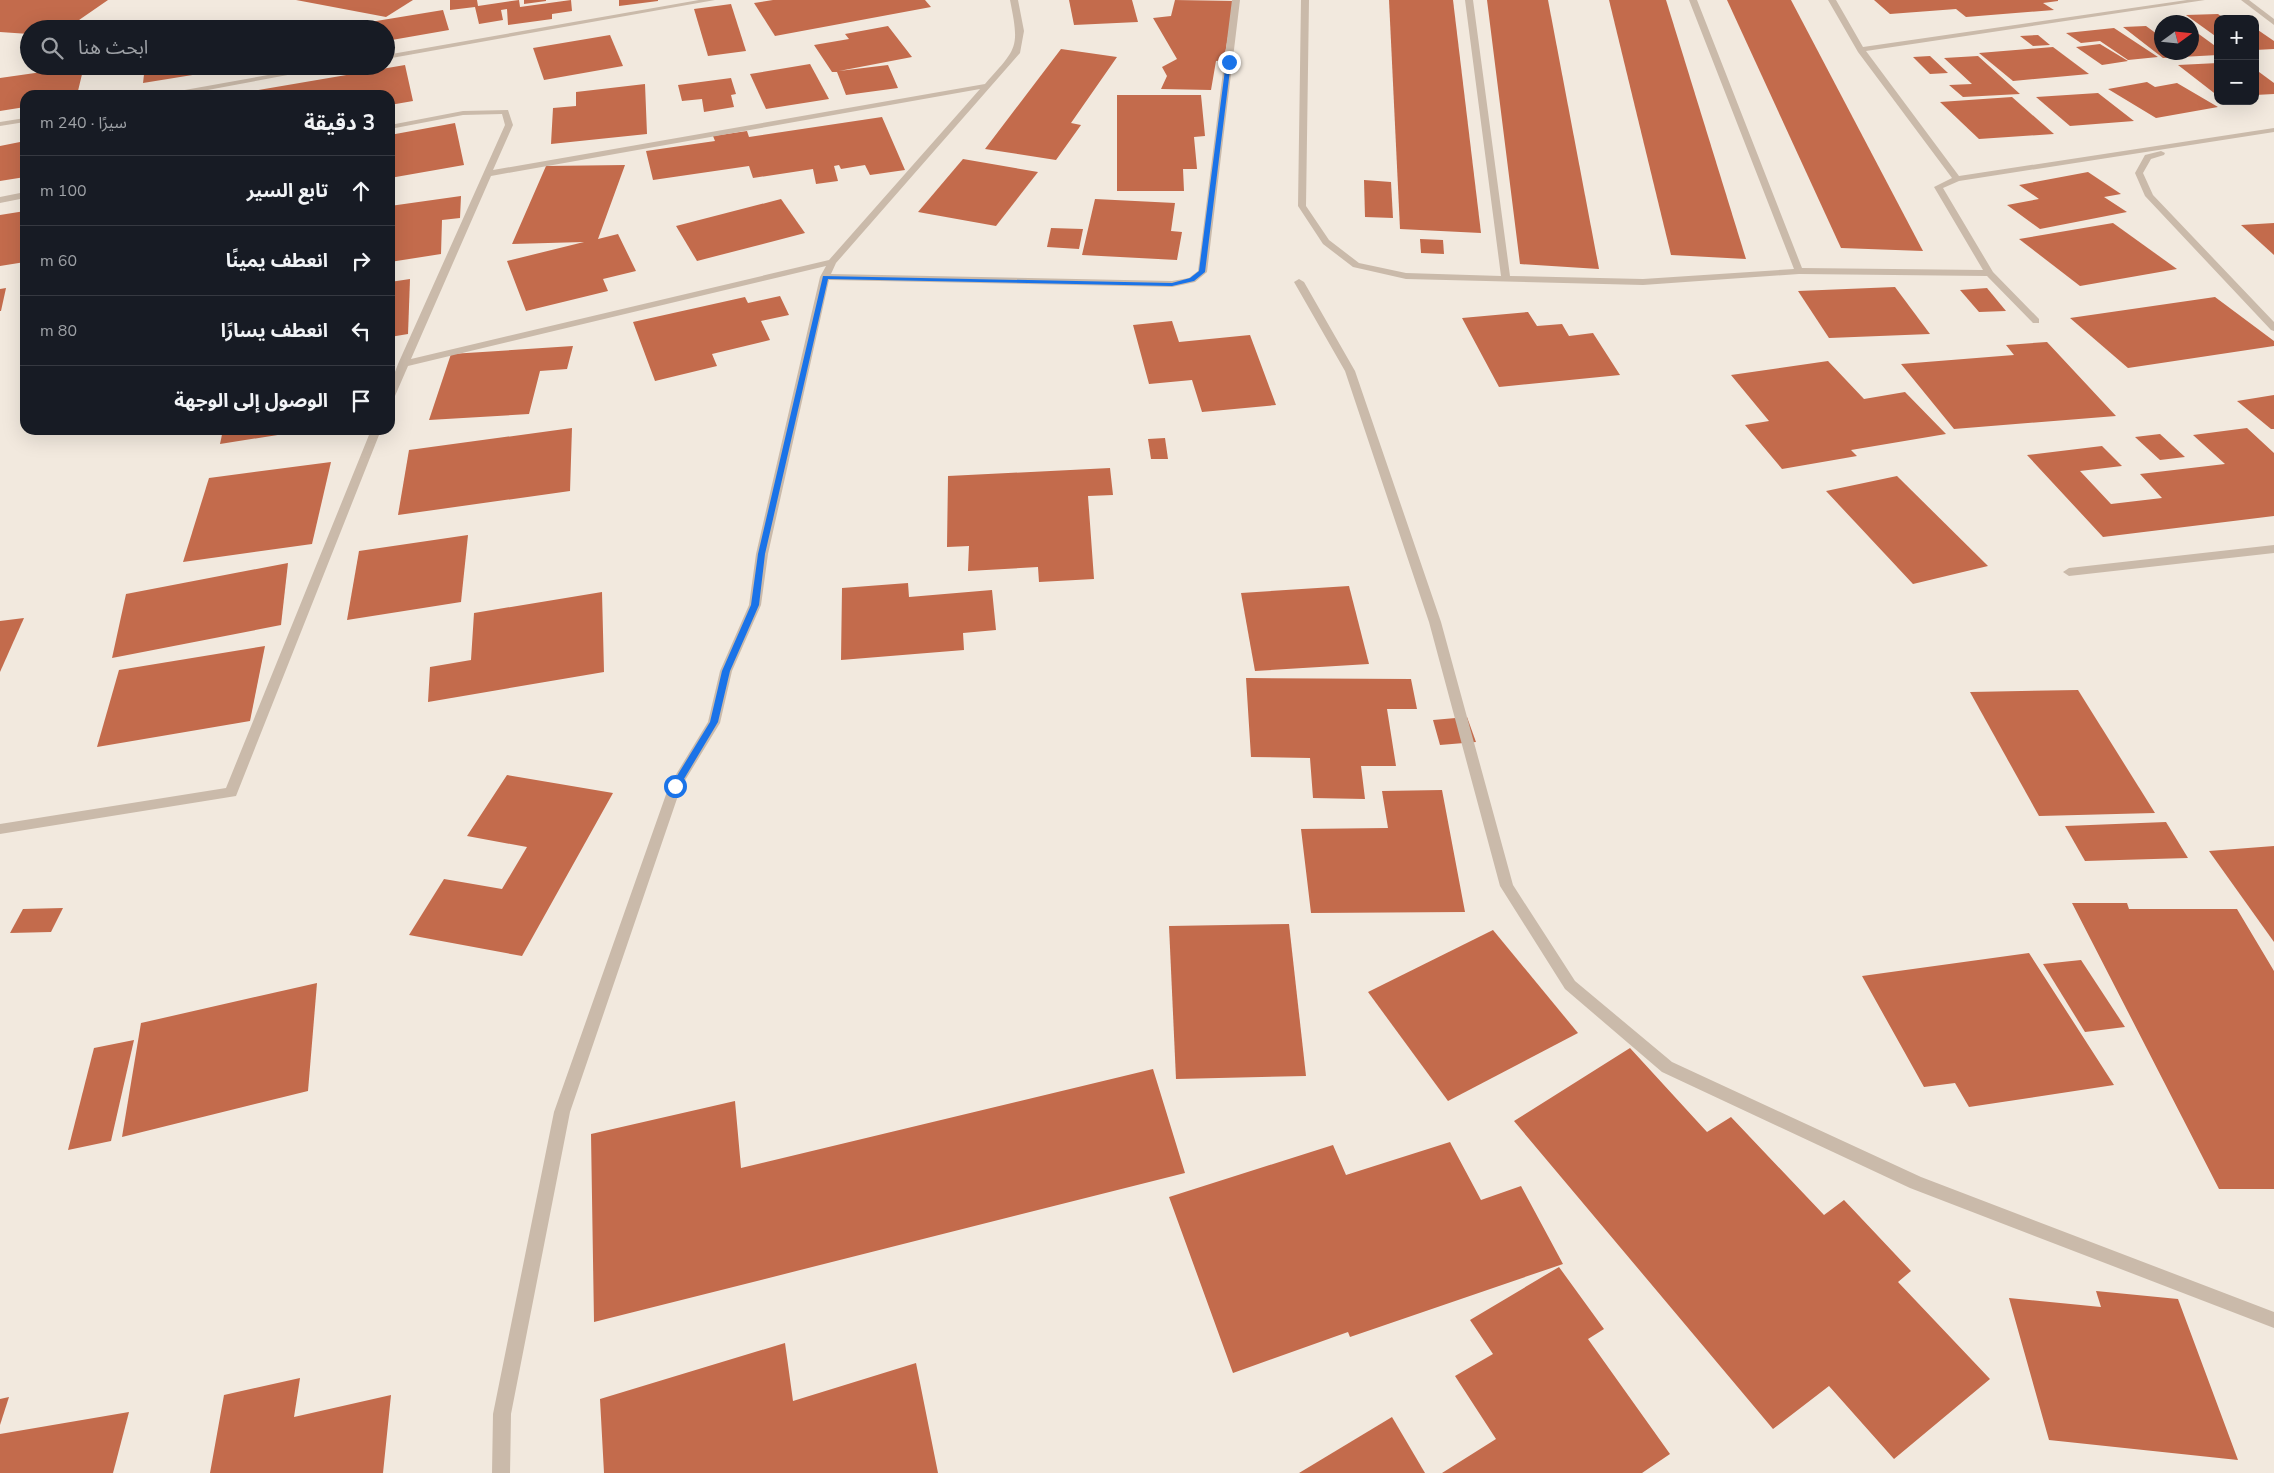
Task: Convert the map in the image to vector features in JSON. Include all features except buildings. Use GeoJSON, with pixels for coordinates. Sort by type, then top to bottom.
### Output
{"type":"FeatureCollection","features":[{"type":"Feature","properties":{"kind":"street"},"geometry":{"type":"LineString","coordinates":[[395,55],[711,0]]}},
{"type":"Feature","properties":{"kind":"street"},"geometry":{"type":"LineString","coordinates":[[501,1473],[502,1414],[562,1112],[675,786],[714,722],[726,671],[755,605],[762,554],[825,277],[832,262],[984,86],[1016,53],[1020,31],[1014,0]]}},
{"type":"Feature","properties":{"kind":"street"},"geometry":{"type":"LineString","coordinates":[[825,277],[1172,284],[1192,280],[1202,272],[1236,0]]}},
{"type":"Feature","properties":{"kind":"street"},"geometry":{"type":"LineString","coordinates":[[1305,0],[1302,206],[1326,242],[1356,265],[1406,276],[1643,282],[1799,272],[1989,273]]}},
{"type":"Feature","properties":{"kind":"street"},"geometry":{"type":"LineString","coordinates":[[1469,0],[1506,278]]}},
{"type":"Feature","properties":{"kind":"street"},"geometry":{"type":"LineString","coordinates":[[1694,0],[1799,272]]}},
{"type":"Feature","properties":{"kind":"street"},"geometry":{"type":"LineString","coordinates":[[1832,0],[1861,50],[1957,179]]}},
{"type":"Feature","properties":{"kind":"street"},"geometry":{"type":"LineString","coordinates":[[1861,50],[2201,0]]}},
{"type":"Feature","properties":{"kind":"street"},"geometry":{"type":"LineString","coordinates":[[2245,0],[2274,23]]}},
{"type":"Feature","properties":{"kind":"street"},"geometry":{"type":"LineString","coordinates":[[196,90],[281,75]]}},
{"type":"Feature","properties":{"kind":"street"},"geometry":{"type":"LineString","coordinates":[[487,174],[984,86]]}},
{"type":"Feature","properties":{"kind":"street"},"geometry":{"type":"LineString","coordinates":[[395,125],[463,113],[505,112],[508,126],[395,384]]}},
{"type":"Feature","properties":{"kind":"street"},"geometry":{"type":"LineString","coordinates":[[0,124],[20,121]]}},
{"type":"Feature","properties":{"kind":"street"},"geometry":{"type":"LineString","coordinates":[[2036,321],[1989,273],[1938,187],[1957,179],[2274,130]]}},
{"type":"Feature","properties":{"kind":"street"},"geometry":{"type":"LineString","coordinates":[[2194,142],[2148,157],[2139,173],[2149,196],[2274,328]]}},
{"type":"Feature","properties":{"kind":"street"},"geometry":{"type":"LineString","coordinates":[[0,200],[20,196]]}},
{"type":"Feature","properties":{"kind":"street"},"geometry":{"type":"LineString","coordinates":[[403,364],[832,262]]}},
{"type":"Feature","properties":{"kind":"street"},"geometry":{"type":"LineString","coordinates":[[1299,282],[1350,371],[1435,622],[1507,886],[1570,985],[1667,1067],[1916,1183],[2274,1320]]}},
{"type":"Feature","properties":{"kind":"street"},"geometry":{"type":"LineString","coordinates":[[0,829],[231,792],[374,435]]}},
{"type":"Feature","properties":{"kind":"street"},"geometry":{"type":"LineString","coordinates":[[2069,572],[2274,549]]}},
{"type":"Feature","properties":{"kind":"route"},"geometry":{"type":"LineString","coordinates":[[675,786],[714,722],[726,671],[755,605],[762,554],[825,277],[1172,284],[1192,280],[1202,272],[1229,62]]}}]}
